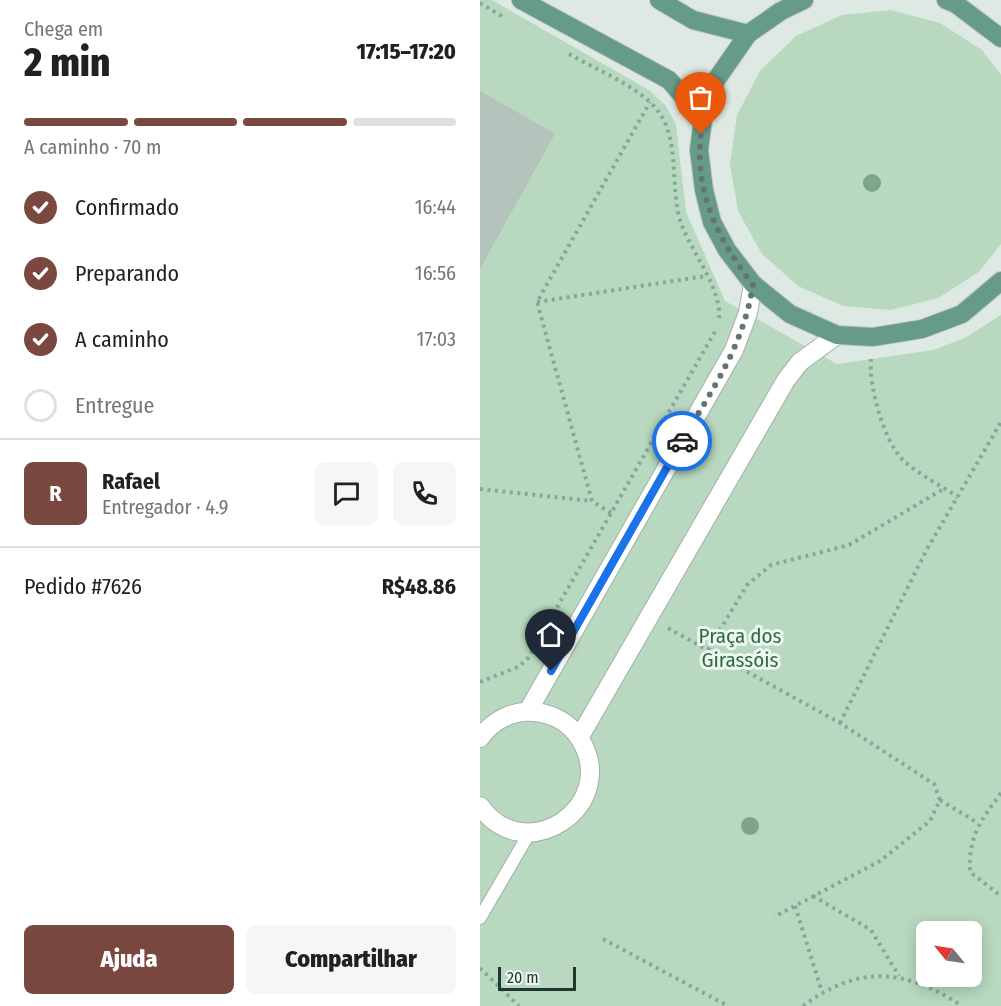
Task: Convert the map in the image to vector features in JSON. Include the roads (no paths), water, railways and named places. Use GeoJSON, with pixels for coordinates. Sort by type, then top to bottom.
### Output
{"type":"FeatureCollection","features":[{"type":"Feature","properties":{"kind":"main road"},"geometry":{"type":"LineString","coordinates":[[521,0],[669,80],[703,119]]}},
{"type":"Feature","properties":{"kind":"main road"},"geometry":{"type":"LineString","coordinates":[[659,0],[693,20],[748,34]]}},
{"type":"Feature","properties":{"kind":"main road"},"geometry":{"type":"LineString","coordinates":[[804,0],[781,11],[748,34],[716,80],[703,119],[699,150],[704,190],[712,222],[727,250],[753,285],[790,314],[837,335],[873,337],[922,329],[962,314],[1001,282]]}},
{"type":"Feature","properties":{"kind":"main road"},"geometry":{"type":"LineString","coordinates":[[946,0],[956,4],[1001,38]]}},
{"type":"Feature","properties":{"kind":"street"},"geometry":{"type":"LineString","coordinates":[[528,711],[734,350],[748,313],[753,285]]}},
{"type":"Feature","properties":{"kind":"street"},"geometry":{"type":"LineString","coordinates":[[579,738],[786,380],[800,362],[837,335]]}},
{"type":"Feature","properties":{"kind":"street"},"geometry":{"type":"LineString","coordinates":[[480,738],[501,719],[528,711],[559,719],[579,738],[589,765],[589,781],[583,800],[561,823],[546,830],[530,832],[500,825],[480,806]]}},
{"type":"Feature","properties":{"kind":"lane"},"geometry":{"type":"LineString","coordinates":[[480,918],[530,832]]}},
{"type":"Feature","properties":{"kind":"park label","name":"Praça dos Girassóis"},"geometry":{"type":"Point","coordinates":[740,648]}}]}
